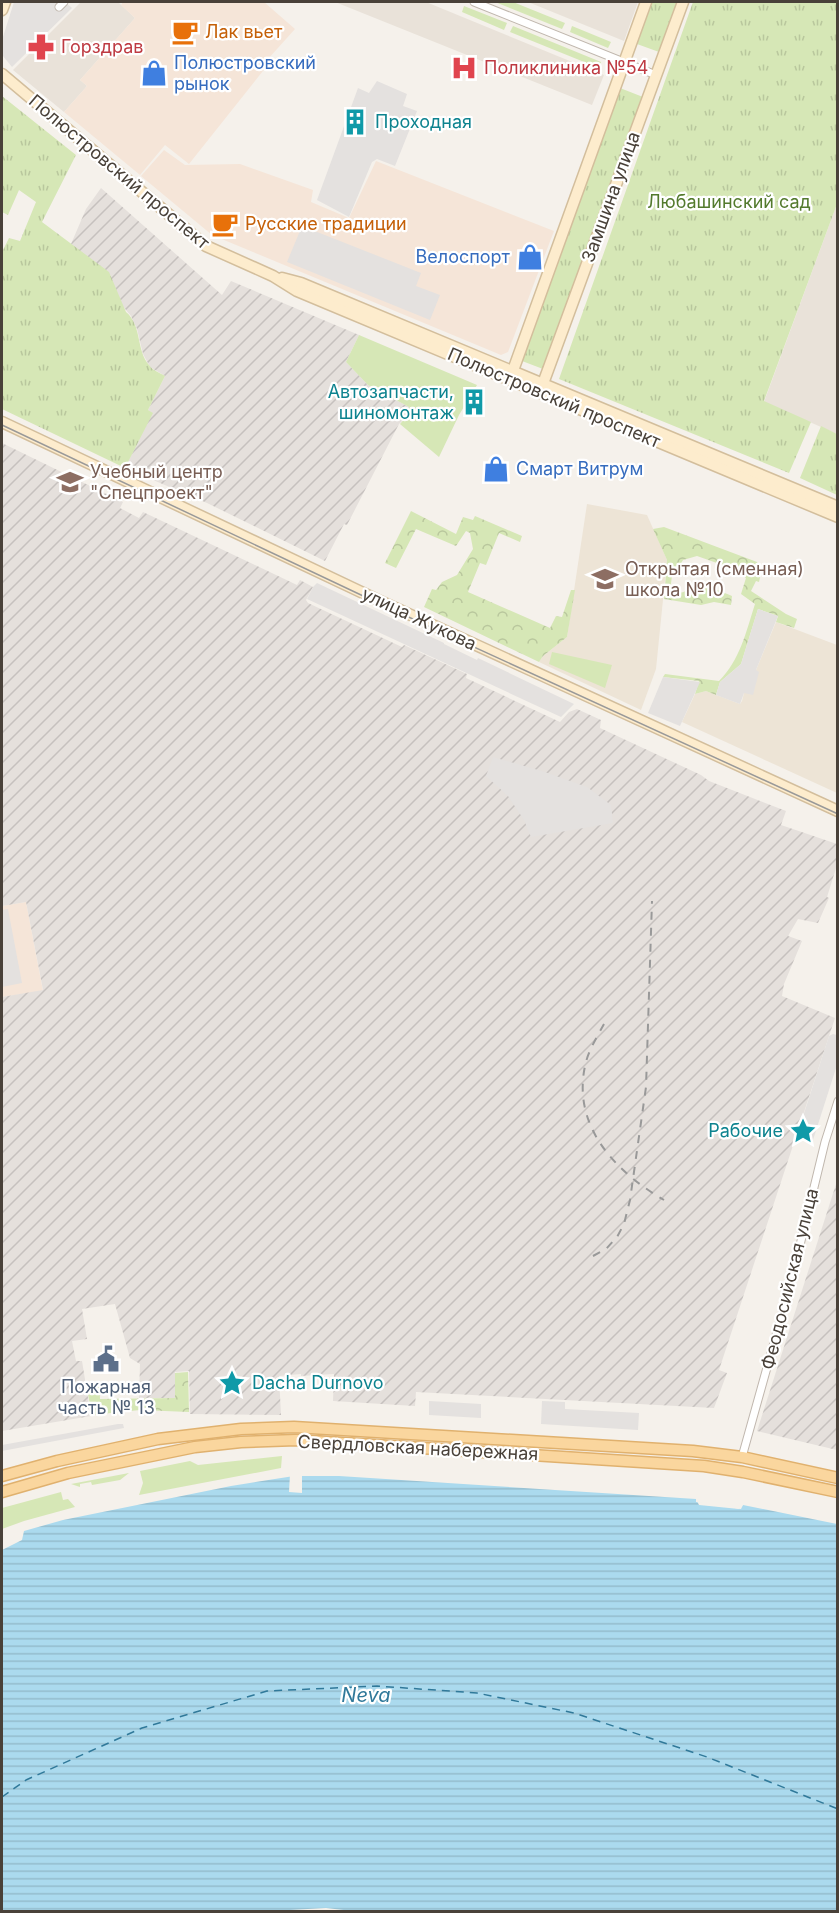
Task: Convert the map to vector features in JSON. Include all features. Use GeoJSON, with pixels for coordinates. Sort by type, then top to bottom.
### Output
{"type":"FeatureCollection","features":[{"type":"Feature","properties":{"kind":"main road","name":"Свердловская набережная"},"geometry":{"type":"LineString","coordinates":[[2,1476],[57,1461],[158,1439],[241,1429],[294,1427],[628,1446],[742,1457],[837,1478]]}},
{"type":"Feature","properties":{"kind":"main road","name":"Свердловская набережная"},"geometry":{"type":"LineString","coordinates":[[2,1492],[68,1473],[195,1447],[241,1442],[296,1440],[694,1465],[743,1472],[837,1492]]}},
{"type":"Feature","properties":{"kind":"street"},"geometry":{"type":"LineString","coordinates":[[2,10],[5,2]]}},
{"type":"Feature","properties":{"kind":"street"},"geometry":{"type":"LineString","coordinates":[[474,2],[656,75]]}},
{"type":"Feature","properties":{"kind":"street","name":"Замшина улица"},"geometry":{"type":"LineString","coordinates":[[511,376],[646,2]]}},
{"type":"Feature","properties":{"kind":"street","name":"Замшина улица"},"geometry":{"type":"LineString","coordinates":[[541,388],[682,2]]}},
{"type":"Feature","properties":{"kind":"street","name":"Полюстровский проспект"},"geometry":{"type":"LineString","coordinates":[[2,74],[206,246],[273,276],[297,291],[837,507]]}},
{"type":"Feature","properties":{"kind":"street","name":"Полюстровский проспект"},"geometry":{"type":"LineString","coordinates":[[541,388],[837,517]]}},
{"type":"Feature","properties":{"kind":"street","name":"улица Жукова"},"geometry":{"type":"LineString","coordinates":[[2,422],[364,593],[837,811]]}},
{"type":"Feature","properties":{"kind":"street","name":"Феодосийская улица"},"geometry":{"type":"LineString","coordinates":[[742,1457],[792,1278],[837,1101]]}},
{"type":"Feature","properties":{"kind":"shaded area"},"geometry":{"type":"Polygon","coordinates":[[[14,2],[65,2],[72,8],[12,67],[3,56],[2,40],[14,2]]]}},
{"type":"Feature","properties":{"kind":"shaded area"},"geometry":{"type":"Polygon","coordinates":[[[81,2],[118,2],[135,18],[80,80],[87,86],[64,112],[13,70],[81,2]]]}},
{"type":"Feature","properties":{"kind":"shaded area"},"geometry":{"type":"Polygon","coordinates":[[[123,2],[264,2],[295,29],[268,59],[270,62],[189,164],[165,145],[140,175],[64,112],[87,86],[80,80],[135,18],[121,5],[123,2]]]}},
{"type":"Feature","properties":{"kind":"shaded area"},"geometry":{"type":"Polygon","coordinates":[[[335,2],[426,2],[604,75],[592,105],[335,2]]]}},
{"type":"Feature","properties":{"kind":"shaded area"},"geometry":{"type":"Polygon","coordinates":[[[528,2],[638,2],[624,41],[528,2]]]}},
{"type":"Feature","properties":{"kind":"shaded area"},"geometry":{"type":"Polygon","coordinates":[[[377,81],[407,94],[403,106],[417,111],[395,166],[377,159],[372,162],[349,217],[317,200],[358,88],[369,93],[377,81]]]}},
{"type":"Feature","properties":{"kind":"shaded area"},"geometry":{"type":"Polygon","coordinates":[[[164,150],[185,165],[240,164],[313,190],[311,202],[349,218],[376,161],[554,231],[508,352],[501,355],[212,235],[141,176],[164,150]]]}},
{"type":"Feature","properties":{"kind":"shaded area"},"geometry":{"type":"Polygon","coordinates":[[[101,188],[222,295],[231,281],[359,335],[346,362],[368,385],[409,407],[407,416],[399,424],[347,525],[344,524],[325,561],[207,503],[125,468],[152,413],[148,410],[165,376],[150,367],[143,354],[137,329],[131,316],[71,244],[86,209],[101,188]]]}},
{"type":"Feature","properties":{"kind":"shaded area"},"geometry":{"type":"Polygon","coordinates":[[[837,204],[837,434],[764,402],[837,204]]]}},
{"type":"Feature","properties":{"kind":"shaded area"},"geometry":{"type":"Polygon","coordinates":[[[302,226],[421,273],[416,286],[440,295],[430,320],[287,262],[302,226]]]}},
{"type":"Feature","properties":{"kind":"shaded area"},"geometry":{"type":"Polygon","coordinates":[[[2,443],[123,502],[120,508],[139,518],[143,512],[297,585],[300,580],[313,587],[306,600],[308,603],[402,647],[404,645],[467,674],[466,678],[560,722],[569,712],[577,709],[601,720],[600,728],[701,775],[709,781],[786,811],[781,825],[837,844],[837,865],[827,897],[829,898],[818,923],[798,919],[788,936],[802,941],[784,984],[782,996],[835,1018],[719,1370],[727,1373],[714,1408],[416,1392],[415,1406],[333,1401],[334,1374],[301,1376],[301,1374],[279,1376],[281,1415],[190,1414],[189,1371],[175,1372],[175,1398],[139,1398],[140,1364],[130,1358],[115,1304],[82,1309],[87,1339],[72,1341],[76,1361],[82,1361],[91,1416],[2,1431],[2,997],[43,990],[26,902],[2,906],[2,443]]]}},
{"type":"Feature","properties":{"kind":"shaded area"},"geometry":{"type":"Polygon","coordinates":[[[587,504],[647,515],[667,560],[656,669],[641,710],[539,662],[543,656],[567,637],[587,504]]]}},
{"type":"Feature","properties":{"kind":"shaded area"},"geometry":{"type":"Polygon","coordinates":[[[317,583],[574,704],[561,717],[307,599],[317,583]]]}},
{"type":"Feature","properties":{"kind":"shaded area"},"geometry":{"type":"Polygon","coordinates":[[[758,609],[778,616],[756,670],[759,672],[753,695],[744,693],[740,704],[716,695],[720,682],[741,664],[758,609]]]}},
{"type":"Feature","properties":{"kind":"shaded area"},"geometry":{"type":"Polygon","coordinates":[[[776,622],[837,645],[837,793],[682,722],[695,694],[706,691],[740,704],[776,622]]]}},
{"type":"Feature","properties":{"kind":"shaded area"},"geometry":{"type":"Polygon","coordinates":[[[663,677],[700,682],[680,726],[648,713],[663,677]]]}},
{"type":"Feature","properties":{"kind":"shaded area"},"geometry":{"type":"Polygon","coordinates":[[[493,757],[587,787],[611,805],[613,823],[531,837],[524,820],[508,796],[486,776],[493,757]]]}},
{"type":"Feature","properties":{"kind":"shaded area"},"geometry":{"type":"Polygon","coordinates":[[[26,902],[43,991],[2,997],[2,906],[26,902]]]}},
{"type":"Feature","properties":{"kind":"shaded area"},"geometry":{"type":"Polygon","coordinates":[[[8,909],[22,983],[2,987],[2,910],[8,909]]]}},
{"type":"Feature","properties":{"kind":"shaded area"},"geometry":{"type":"Polygon","coordinates":[[[837,1035],[837,1065],[813,1140],[797,1135],[829,1036],[837,1035]]]}},
{"type":"Feature","properties":{"kind":"shaded area"},"geometry":{"type":"Polygon","coordinates":[[[837,1181],[838,1450],[757,1431],[837,1181]]]}},
{"type":"Feature","properties":{"kind":"shaded area"},"geometry":{"type":"Polygon","coordinates":[[[429,1401],[481,1404],[481,1418],[429,1415],[429,1401]]]}},
{"type":"Feature","properties":{"kind":"shaded area"},"geometry":{"type":"Polygon","coordinates":[[[542,1401],[565,1402],[565,1409],[639,1413],[638,1430],[541,1424],[542,1401]]]}},
{"type":"Feature","properties":{"kind":"shaded area"},"geometry":{"type":"Polygon","coordinates":[[[123,1424],[124,1428],[2,1451],[2,1445],[123,1424]]]}},
{"type":"Feature","properties":{"kind":"green space"},"geometry":{"type":"Polygon","coordinates":[[[495,2],[513,2],[565,23],[562,29],[495,2]]]}},
{"type":"Feature","properties":{"kind":"green space"},"geometry":{"type":"Polygon","coordinates":[[[652,2],[677,2],[659,52],[637,44],[652,2]]]}},
{"type":"Feature","properties":{"kind":"green space","name":"Любашинский сад"},"geometry":{"type":"Polygon","coordinates":[[[693,2],[837,2],[837,204],[764,401],[811,422],[789,473],[559,379],[693,2]]]}},
{"type":"Feature","properties":{"kind":"green space"},"geometry":{"type":"Polygon","coordinates":[[[464,6],[507,23],[504,30],[462,12],[464,6]]]}},
{"type":"Feature","properties":{"kind":"green space"},"geometry":{"type":"Polygon","coordinates":[[[513,26],[601,62],[599,68],[510,32],[513,26]]]}},
{"type":"Feature","properties":{"kind":"green space"},"geometry":{"type":"Polygon","coordinates":[[[572,26],[611,42],[608,48],[570,32],[572,26]]]}},
{"type":"Feature","properties":{"kind":"green space"},"geometry":{"type":"Polygon","coordinates":[[[620,88],[643,97],[543,369],[522,361],[620,88]]]}},
{"type":"Feature","properties":{"kind":"green space"},"geometry":{"type":"Polygon","coordinates":[[[2,96],[76,155],[42,222],[109,272],[126,312],[135,324],[145,359],[152,368],[165,376],[148,410],[153,413],[125,468],[2,409],[2,252],[9,238],[20,241],[36,202],[19,190],[8,215],[2,212],[2,96]]]}},
{"type":"Feature","properties":{"kind":"green space"},"geometry":{"type":"Polygon","coordinates":[[[359,335],[477,385],[459,415],[439,457],[400,424],[407,416],[409,407],[368,385],[346,362],[359,335]]]}},
{"type":"Feature","properties":{"kind":"green space"},"geometry":{"type":"Polygon","coordinates":[[[821,426],[837,434],[837,495],[800,478],[821,426]]]}},
{"type":"Feature","properties":{"kind":"green space"},"geometry":{"type":"Polygon","coordinates":[[[411,511],[456,534],[463,517],[473,520],[475,516],[522,536],[520,542],[499,533],[486,565],[480,563],[468,592],[550,628],[556,616],[562,617],[571,590],[575,590],[567,637],[543,656],[539,662],[424,607],[432,589],[436,590],[442,582],[457,575],[473,549],[470,533],[466,531],[456,546],[416,529],[396,568],[385,563],[411,511]]]}},
{"type":"Feature","properties":{"kind":"green space"},"geometry":{"type":"Polygon","coordinates":[[[664,527],[757,562],[762,569],[759,582],[756,581],[751,591],[797,619],[794,628],[776,622],[778,616],[758,609],[741,664],[720,682],[716,695],[706,691],[695,694],[699,681],[663,677],[665,674],[719,681],[737,655],[755,604],[741,594],[746,578],[731,568],[697,556],[683,560],[679,567],[673,567],[670,592],[682,592],[698,586],[708,587],[732,596],[731,605],[714,602],[701,605],[664,599],[667,560],[653,529],[664,527]]]}},
{"type":"Feature","properties":{"kind":"green space"},"geometry":{"type":"Polygon","coordinates":[[[552,652],[612,665],[605,688],[549,664],[552,652]]]}},
{"type":"Feature","properties":{"kind":"green space"},"geometry":{"type":"Polygon","coordinates":[[[188,1372],[189,1412],[140,1410],[92,1415],[86,1384],[99,1383],[100,1399],[175,1398],[175,1373],[188,1372]]]}},
{"type":"Feature","properties":{"kind":"green space"},"geometry":{"type":"Polygon","coordinates":[[[282,1456],[281,1468],[139,1495],[143,1483],[140,1471],[190,1461],[198,1465],[282,1456]]]}},
{"type":"Feature","properties":{"kind":"green space"},"geometry":{"type":"Polygon","coordinates":[[[129,1473],[120,1480],[92,1485],[91,1482],[80,1484],[80,1487],[71,1484],[129,1473]]]}},
{"type":"Feature","properties":{"kind":"green space"},"geometry":{"type":"Polygon","coordinates":[[[61,1492],[63,1500],[68,1499],[75,1507],[2,1529],[2,1508],[61,1492]]]}},
{"type":"Feature","properties":{"kind":"water","name":"Neva"},"geometry":{"type":"Polygon","coordinates":[[[294,1476],[339,1476],[696,1499],[696,1502],[741,1509],[743,1505],[837,1524],[837,1911],[361,1912],[326,1908],[254,1912],[2,1911],[2,1550],[22,1540],[24,1531],[63,1520],[231,1486],[294,1476]]]}},
{"type":"Feature","properties":{"kind":"pier"},"geometry":{"type":"Polygon","coordinates":[[[302,1473],[302,1493],[289,1492],[290,1474],[302,1473]]]}},
{"type":"Feature","properties":{"kind":"pier"},"geometry":{"type":"Polygon","coordinates":[[[696,1499],[700,1502],[743,1505],[739,1509],[699,1505],[696,1499]]]}},
{"type":"Feature","properties":{"kind":"ferry route"},"geometry":{"type":"LineString","coordinates":[[2,1797],[26,1780],[142,1728],[267,1691],[377,1686],[477,1693],[574,1713],[707,1757],[838,1809]]}},
{"type":"Feature","properties":{"kind":"tram line"},"geometry":{"type":"LineString","coordinates":[[2,425],[378,603],[838,814]]}},
{"type":"Feature","properties":{"kind":"railway"},"geometry":{"type":"LineString","coordinates":[[593,1256],[606,1249],[617,1237],[624,1224],[630,1200],[646,1087],[652,901]]}},
{"type":"Feature","properties":{"kind":"railway"},"geometry":{"type":"LineString","coordinates":[[604,1024],[590,1050],[585,1066],[583,1088],[585,1109],[592,1128],[614,1161],[646,1189],[664,1200]]}},
{"type":"Feature","properties":{"kind":"place","name":"Лак вьет"},"geometry":{"type":"Point","coordinates":[185,32]}},
{"type":"Feature","properties":{"kind":"place","name":"Горздрав"},"geometry":{"type":"Point","coordinates":[41,47]}},
{"type":"Feature","properties":{"kind":"place","name":"Поликлиника №54"},"geometry":{"type":"Point","coordinates":[464,68]}},
{"type":"Feature","properties":{"kind":"place","name":"Полюстровский рынок"},"geometry":{"type":"Point","coordinates":[154,73]}},
{"type":"Feature","properties":{"kind":"place","name":"Проходная"},"geometry":{"type":"Point","coordinates":[355,122]}},
{"type":"Feature","properties":{"kind":"place","name":"Русские традиции"},"geometry":{"type":"Point","coordinates":[225,224]}},
{"type":"Feature","properties":{"kind":"place","name":"Велоспорт"},"geometry":{"type":"Point","coordinates":[530,257]}},
{"type":"Feature","properties":{"kind":"place","name":"Автозапчасти, шиномонтаж"},"geometry":{"type":"Point","coordinates":[474,402]}},
{"type":"Feature","properties":{"kind":"place","name":"Смарт Витрум"},"geometry":{"type":"Point","coordinates":[496,469]}},
{"type":"Feature","properties":{"kind":"place","name":"Учебный центр \"Спецпроект\""},"geometry":{"type":"Point","coordinates":[70,482]}},
{"type":"Feature","properties":{"kind":"place","name":"Открытая (сменная) школа №10"},"geometry":{"type":"Point","coordinates":[605,579]}},
{"type":"Feature","properties":{"kind":"place","name":"Рабочие"},"geometry":{"type":"Point","coordinates":[803,1131]}},
{"type":"Feature","properties":{"kind":"place","name":"Пожарная часть № 13"},"geometry":{"type":"Point","coordinates":[106,1359]}},
{"type":"Feature","properties":{"kind":"place","name":"Dacha Durnovo"},"geometry":{"type":"Point","coordinates":[232,1383]}}]}
